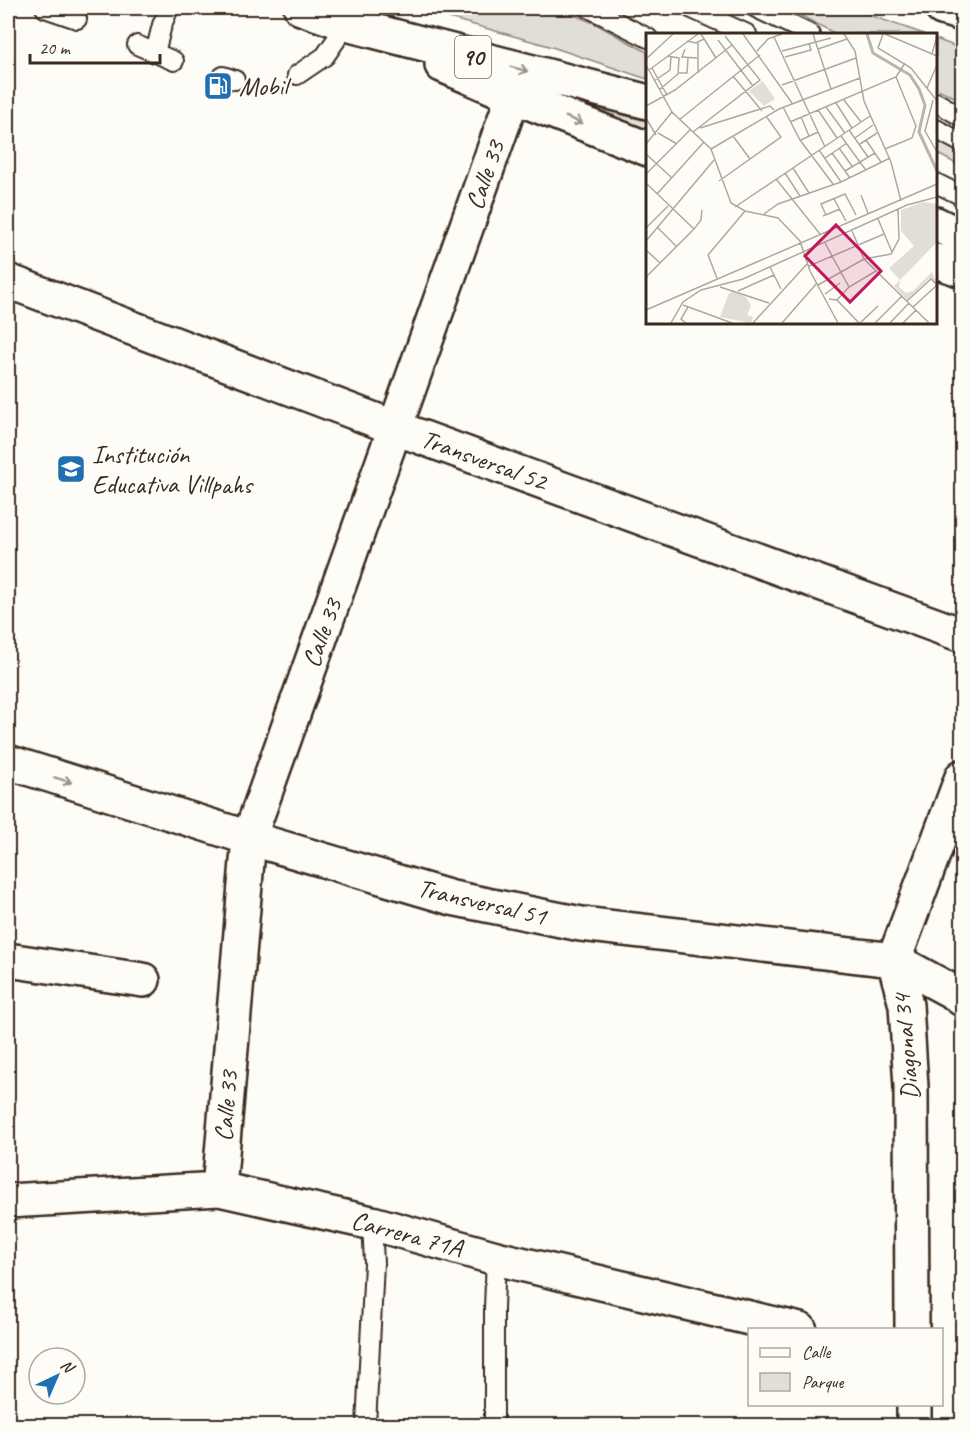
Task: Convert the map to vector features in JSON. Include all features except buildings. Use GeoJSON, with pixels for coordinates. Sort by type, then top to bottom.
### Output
{"type":"FeatureCollection","features":[{"type":"Feature","properties":{"kind":"main road","name":"90"},"geometry":{"type":"LineString","coordinates":[[301,8],[347,24],[646,101]]}},
{"type":"Feature","properties":{"kind":"main road"},"geometry":{"type":"LineString","coordinates":[[942,8],[963,14]]}},
{"type":"Feature","properties":{"kind":"main road"},"geometry":{"type":"LineString","coordinates":[[347,24],[513,96],[646,148]]}},
{"type":"Feature","properties":{"kind":"main road","name":"Calle 33"},"geometry":{"type":"LineString","coordinates":[[219,1189],[249,838],[513,96]]}},
{"type":"Feature","properties":{"kind":"main road"},"geometry":{"type":"LineString","coordinates":[[937,224],[963,237]]}},
{"type":"Feature","properties":{"kind":"main road"},"geometry":{"type":"LineString","coordinates":[[937,261],[963,270]]}},
{"type":"Feature","properties":{"kind":"main road","name":"Transversal 52"},"geometry":{"type":"LineString","coordinates":[[8,281],[396,428],[963,635]]}},
{"type":"Feature","properties":{"kind":"main road","name":"Transversal 51"},"geometry":{"type":"LineString","coordinates":[[8,762],[249,838],[452,898],[581,924],[894,960],[963,999]]}},
{"type":"Feature","properties":{"kind":"main road","name":"Diagonal 34"},"geometry":{"type":"LineString","coordinates":[[912,1328],[911,1087],[906,1005],[894,960],[963,777]]}},
{"type":"Feature","properties":{"kind":"main road"},"geometry":{"type":"LineString","coordinates":[[8,960],[143,980]]}},
{"type":"Feature","properties":{"kind":"main road","name":"Carrera 71A"},"geometry":{"type":"LineString","coordinates":[[8,1201],[219,1189],[372,1223],[496,1258],[796,1328]]}},
{"type":"Feature","properties":{"kind":"main road"},"geometry":{"type":"LineString","coordinates":[[914,1406],[914,1425]]}},
{"type":"Feature","properties":{"kind":"lane"},"geometry":{"type":"LineString","coordinates":[[45,8],[77,20]]}},
{"type":"Feature","properties":{"kind":"lane"},"geometry":{"type":"LineString","coordinates":[[155,53],[169,8]]}},
{"type":"Feature","properties":{"kind":"lane"},"geometry":{"type":"LineString","coordinates":[[589,8],[646,37]]}},
{"type":"Feature","properties":{"kind":"lane"},"geometry":{"type":"LineString","coordinates":[[690,8],[745,33]]}},
{"type":"Feature","properties":{"kind":"lane"},"geometry":{"type":"LineString","coordinates":[[756,8],[808,33]]}},
{"type":"Feature","properties":{"kind":"lane"},"geometry":{"type":"LineString","coordinates":[[297,75],[325,56],[347,24]]}},
{"type":"Feature","properties":{"kind":"lane"},"geometry":{"type":"LineString","coordinates":[[137,45],[174,61]]}},
{"type":"Feature","properties":{"kind":"lane"},"geometry":{"type":"LineString","coordinates":[[937,103],[963,117]]}},
{"type":"Feature","properties":{"kind":"lane"},"geometry":{"type":"LineString","coordinates":[[937,130],[963,143]]}},
{"type":"Feature","properties":{"kind":"lane"},"geometry":{"type":"LineString","coordinates":[[937,183],[963,196]]}},
{"type":"Feature","properties":{"kind":"lane"},"geometry":{"type":"LineString","coordinates":[[366,1425],[374,1263],[372,1223]]}},
{"type":"Feature","properties":{"kind":"lane"},"geometry":{"type":"LineString","coordinates":[[494,1425],[496,1258]]}},
{"type":"Feature","properties":{"kind":"green space"},"geometry":{"type":"Polygon","coordinates":[[[413,8],[556,8],[594,23],[646,51],[646,79],[549,46],[413,8]]]}},
{"type":"Feature","properties":{"kind":"green space"},"geometry":{"type":"Polygon","coordinates":[[[786,8],[849,8],[921,33],[834,33],[786,8]]]}},
{"type":"Feature","properties":{"kind":"green space"},"geometry":{"type":"Polygon","coordinates":[[[937,39],[962,49],[962,101],[937,88],[937,39]]]}},
{"type":"Feature","properties":{"kind":"green space"},"geometry":{"type":"Polygon","coordinates":[[[565,101],[646,121],[646,133],[565,101]]]}},
{"type":"Feature","properties":{"kind":"green space"},"geometry":{"type":"Polygon","coordinates":[[[937,141],[962,154],[962,167],[937,154],[937,141]]]}},
{"type":"Feature","properties":{"kind":"place","name":"Mobil"},"geometry":{"type":"Point","coordinates":[218,86]}},
{"type":"Feature","properties":{"kind":"place","name":"Institución Educativa Villpahs"},"geometry":{"type":"Point","coordinates":[71,469]}}]}
